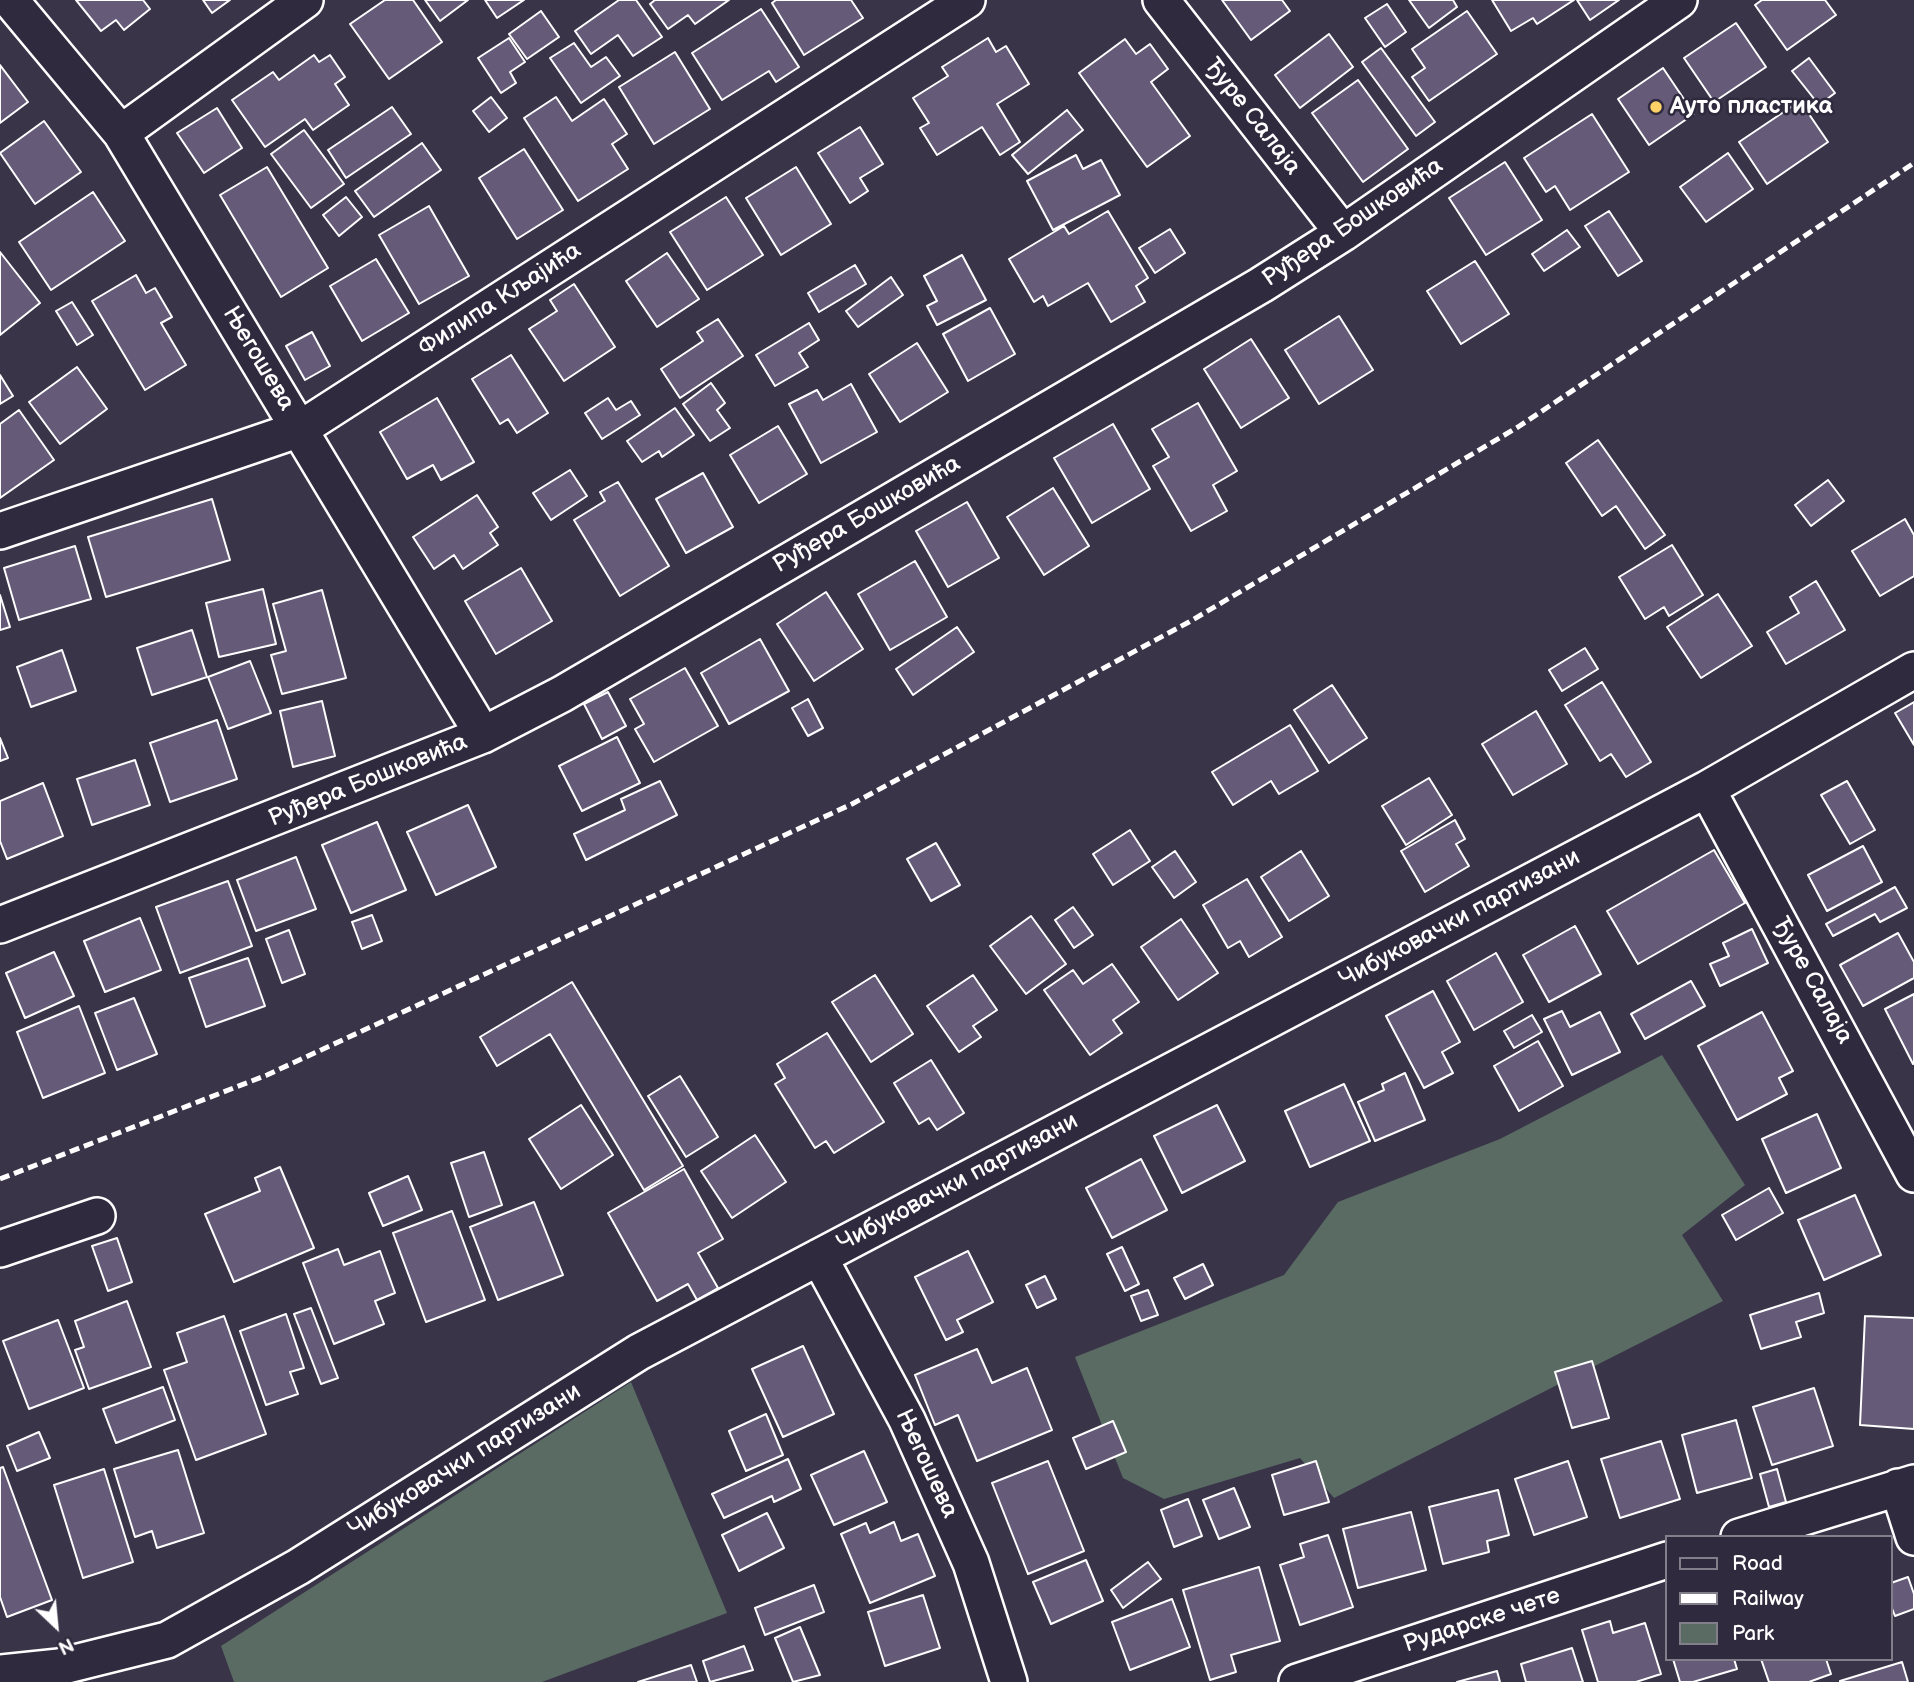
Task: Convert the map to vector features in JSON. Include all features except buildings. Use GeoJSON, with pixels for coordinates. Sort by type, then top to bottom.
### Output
{"type":"FeatureCollection","features":[{"type":"Feature","properties":{"kind":"street","name":"Његошева"},"geometry":{"type":"LineString","coordinates":[[10,0],[121,133],[483,735]]}},
{"type":"Feature","properties":{"kind":"street"},"geometry":{"type":"LineString","coordinates":[[121,133],[305,0]]}},
{"type":"Feature","properties":{"kind":"street","name":"Филипа Кљајића"},"geometry":{"type":"LineString","coordinates":[[0,531],[300,429],[967,0]]}},
{"type":"Feature","properties":{"kind":"street","name":"Ђуре Салаја"},"geometry":{"type":"LineString","coordinates":[[1161,0],[1343,233]]}},
{"type":"Feature","properties":{"kind":"street","name":"Руђера Бошковића"},"geometry":{"type":"LineString","coordinates":[[0,925],[483,735],[562,694],[1261,285],[1343,233],[1679,0]]}},
{"type":"Feature","properties":{"kind":"street","name":"Чибуковачки партизани"},"geometry":{"type":"LineString","coordinates":[[0,1673],[59,1667],[167,1640],[298,1567],[639,1352],[1707,789],[1914,670]]}},
{"type":"Feature","properties":{"kind":"street","name":"Ђуре Салаја"},"geometry":{"type":"LineString","coordinates":[[1707,789],[1905,1132],[1914,1174]]}},
{"type":"Feature","properties":{"kind":"street"},"geometry":{"type":"LineString","coordinates":[[0,1249],[97,1216]]}},
{"type":"Feature","properties":{"kind":"street","name":"Његошева"},"geometry":{"type":"LineString","coordinates":[[819,1256],[906,1420],[971,1563],[1009,1682]]}},
{"type":"Feature","properties":{"kind":"street"},"geometry":{"type":"LineString","coordinates":[[1746,1535],[1906,1485],[1914,1536]]}},
{"type":"Feature","properties":{"kind":"street","name":"Рударске чете"},"geometry":{"type":"LineString","coordinates":[[1297,1682],[1666,1560]]}},
{"type":"Feature","properties":{"kind":"green space"},"geometry":{"type":"Polygon","coordinates":[[[1662,1055],[1745,1185],[1682,1235],[1723,1301],[1334,1498],[1300,1458],[1164,1499],[1123,1478],[1075,1357],[1284,1275],[1338,1202],[1500,1139],[1662,1055]]]}},
{"type":"Feature","properties":{"kind":"green space"},"geometry":{"type":"Polygon","coordinates":[[[631,1382],[727,1613],[542,1682],[234,1682],[221,1646],[631,1382]]]}},
{"type":"Feature","properties":{"kind":"railway"},"geometry":{"type":"LineString","coordinates":[[0,1179],[267,1075],[852,804],[1189,622],[1518,427],[1914,163]]}},
{"type":"Feature","properties":{"kind":"place","name":"Ауто пластика"},"geometry":{"type":"Point","coordinates":[1656,107]}}]}
